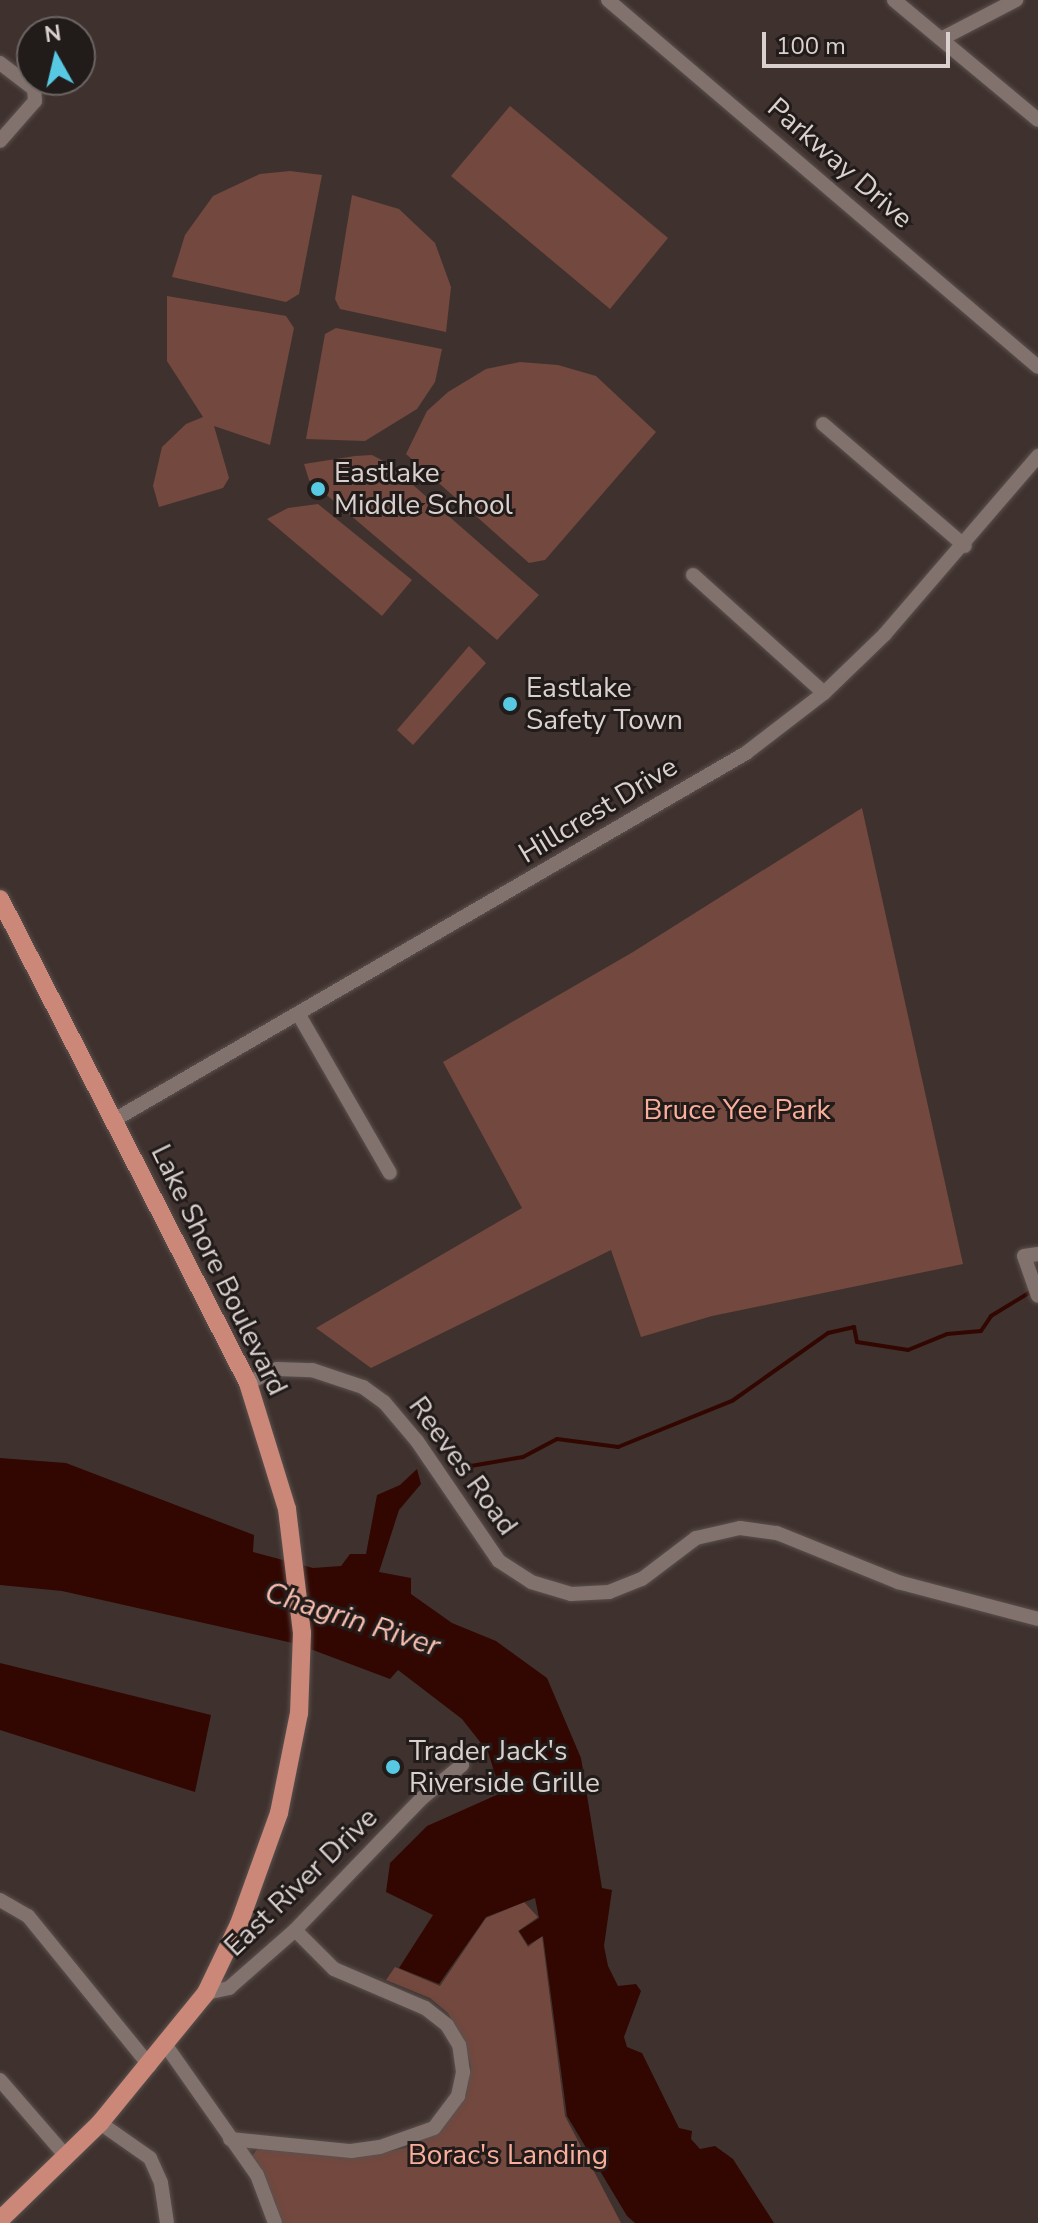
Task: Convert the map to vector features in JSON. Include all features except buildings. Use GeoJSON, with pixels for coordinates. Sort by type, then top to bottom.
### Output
{"type":"FeatureCollection","features":[{"type":"Feature","properties":{"kind":"main road","name":"Lake Shore Boulevard"},"geometry":{"type":"LineString","coordinates":[[0,899],[248,1383],[287,1509],[302,1633],[299,1713],[279,1813],[239,1924],[206,1993],[167,2047],[100,2123],[0,2220]]}},
{"type":"Feature","properties":{"kind":"street","name":"Parkway Drive"},"geometry":{"type":"LineString","coordinates":[[608,0],[1038,367]]}},
{"type":"Feature","properties":{"kind":"street"},"geometry":{"type":"LineString","coordinates":[[894,0],[1038,120]]}},
{"type":"Feature","properties":{"kind":"street"},"geometry":{"type":"LineString","coordinates":[[941,39],[1016,0]]}},
{"type":"Feature","properties":{"kind":"street"},"geometry":{"type":"LineString","coordinates":[[0,63],[34,89],[35,101],[0,141]]}},
{"type":"Feature","properties":{"kind":"street"},"geometry":{"type":"LineString","coordinates":[[823,424],[965,546]]}},
{"type":"Feature","properties":{"kind":"street","name":"Hillcrest Drive"},"geometry":{"type":"LineString","coordinates":[[114,1120],[746,753],[824,693],[965,546],[1038,457]]}},
{"type":"Feature","properties":{"kind":"street"},"geometry":{"type":"LineString","coordinates":[[693,575],[824,693]]}},
{"type":"Feature","properties":{"kind":"street"},"geometry":{"type":"LineString","coordinates":[[299,1015],[390,1173]]}},
{"type":"Feature","properties":{"kind":"street"},"geometry":{"type":"LineString","coordinates":[[1038,1254],[1024,1256],[1038,1296]]}},
{"type":"Feature","properties":{"kind":"street","name":"Reeves Road"},"geometry":{"type":"LineString","coordinates":[[248,1383],[277,1369],[312,1370],[363,1387],[384,1402],[417,1441],[499,1561],[531,1582],[571,1594],[609,1592],[642,1579],[696,1538],[740,1528],[777,1533],[898,1582],[1038,1619]]}},
{"type":"Feature","properties":{"kind":"street","name":"East River Drive"},"geometry":{"type":"LineString","coordinates":[[206,1993],[229,1988],[295,1930],[422,1798],[462,1765]]}},
{"type":"Feature","properties":{"kind":"street"},"geometry":{"type":"LineString","coordinates":[[0,1900],[28,1916],[150,2066]]}},
{"type":"Feature","properties":{"kind":"street"},"geometry":{"type":"LineString","coordinates":[[230,2139],[351,2151],[408,2140],[434,2128],[458,2096],[463,2072],[459,2045],[447,2025],[425,2008],[334,1969],[295,1930]]}},
{"type":"Feature","properties":{"kind":"street"},"geometry":{"type":"LineString","coordinates":[[167,2047],[257,2175],[275,2223]]}},
{"type":"Feature","properties":{"kind":"street"},"geometry":{"type":"LineString","coordinates":[[0,2080],[65,2155]]}},
{"type":"Feature","properties":{"kind":"street"},"geometry":{"type":"LineString","coordinates":[[100,2123],[150,2158],[161,2183],[167,2223]]}},
{"type":"Feature","properties":{"kind":"green space"},"geometry":{"type":"Polygon","coordinates":[[[510,106],[668,238],[610,309],[451,176],[510,106]]]}},
{"type":"Feature","properties":{"kind":"green space"},"geometry":{"type":"Polygon","coordinates":[[[290,171],[322,175],[299,294],[286,302],[172,277],[185,235],[213,196],[260,174],[290,171]]]}},
{"type":"Feature","properties":{"kind":"green space"},"geometry":{"type":"Polygon","coordinates":[[[352,195],[399,209],[435,243],[451,287],[446,332],[340,309],[335,299],[352,195]]]}},
{"type":"Feature","properties":{"kind":"green space"},"geometry":{"type":"Polygon","coordinates":[[[167,296],[286,316],[294,328],[270,445],[214,426],[229,478],[223,488],[159,507],[153,486],[162,447],[186,424],[203,417],[167,361],[167,296]]]}},
{"type":"Feature","properties":{"kind":"green space"},"geometry":{"type":"Polygon","coordinates":[[[336,328],[442,349],[435,382],[417,409],[365,441],[306,439],[325,334],[336,328]]]}},
{"type":"Feature","properties":{"kind":"green space"},"geometry":{"type":"Polygon","coordinates":[[[520,362],[558,365],[596,376],[656,432],[545,560],[529,563],[406,454],[427,411],[448,392],[486,369],[520,362]]]}},
{"type":"Feature","properties":{"kind":"green space"},"geometry":{"type":"Polygon","coordinates":[[[372,455],[389,464],[539,595],[497,640],[309,480],[304,464],[372,455]]]}},
{"type":"Feature","properties":{"kind":"green space"},"geometry":{"type":"Polygon","coordinates":[[[318,504],[412,580],[382,616],[267,519],[288,508],[318,504]]]}},
{"type":"Feature","properties":{"kind":"green space"},"geometry":{"type":"Polygon","coordinates":[[[469,646],[486,663],[413,745],[397,730],[469,646]]]}},
{"type":"Feature","properties":{"kind":"green space","name":"Bruce Yee Park"},"geometry":{"type":"Polygon","coordinates":[[[862,808],[963,1264],[712,1316],[641,1337],[611,1250],[371,1368],[316,1328],[522,1208],[443,1062],[633,952],[862,808]]]}},
{"type":"Feature","properties":{"kind":"green space","name":"Borac's Landing"},"geometry":{"type":"Polygon","coordinates":[[[524,1902],[538,1917],[518,1931],[528,1947],[542,1936],[565,2116],[621,2223],[281,2223],[275,2201],[251,2157],[260,2146],[370,2155],[405,2148],[433,2134],[454,2112],[466,2095],[471,2067],[463,2038],[448,2013],[430,1998],[386,1980],[395,1967],[440,1986],[486,1918],[524,1902]]]}},
{"type":"Feature","properties":{"kind":"water","name":"Chagrin River"},"geometry":{"type":"Polygon","coordinates":[[[0,1458],[66,1463],[254,1535],[253,1552],[313,1568],[341,1566],[350,1554],[366,1554],[377,1495],[400,1485],[417,1469],[421,1484],[399,1510],[379,1572],[411,1578],[411,1594],[452,1623],[496,1641],[547,1678],[581,1758],[602,1888],[612,1890],[604,1946],[608,1966],[618,1986],[636,1984],[641,1991],[624,2037],[627,2047],[642,2053],[679,2128],[692,2131],[691,2139],[700,2149],[715,2146],[733,2159],[774,2223],[635,2223],[627,2216],[567,2116],[543,1936],[528,1945],[519,1931],[539,1918],[535,1898],[486,1917],[439,1984],[399,1968],[433,1915],[386,1892],[390,1863],[427,1826],[501,1793],[488,1752],[462,1719],[398,1670],[390,1679],[297,1644],[62,1591],[0,1585],[0,1458]]]}},
{"type":"Feature","properties":{"kind":"water"},"geometry":{"type":"Polygon","coordinates":[[[0,1663],[211,1715],[195,1792],[0,1730],[0,1663]]]}},
{"type":"Feature","properties":{"kind":"waterway"},"geometry":{"type":"LineString","coordinates":[[465,1467],[523,1457],[557,1439],[618,1447],[732,1401],[828,1333],[854,1327],[857,1342],[908,1350],[947,1334],[981,1331],[991,1316],[1032,1291]]}},
{"type":"Feature","properties":{"kind":"place","name":"Eastlake Middle School"},"geometry":{"type":"Point","coordinates":[318,489]}},
{"type":"Feature","properties":{"kind":"place","name":"Eastlake Safety Town"},"geometry":{"type":"Point","coordinates":[510,704]}},
{"type":"Feature","properties":{"kind":"place","name":"Trader Jack's Riverside Grille"},"geometry":{"type":"Point","coordinates":[393,1767]}}]}
